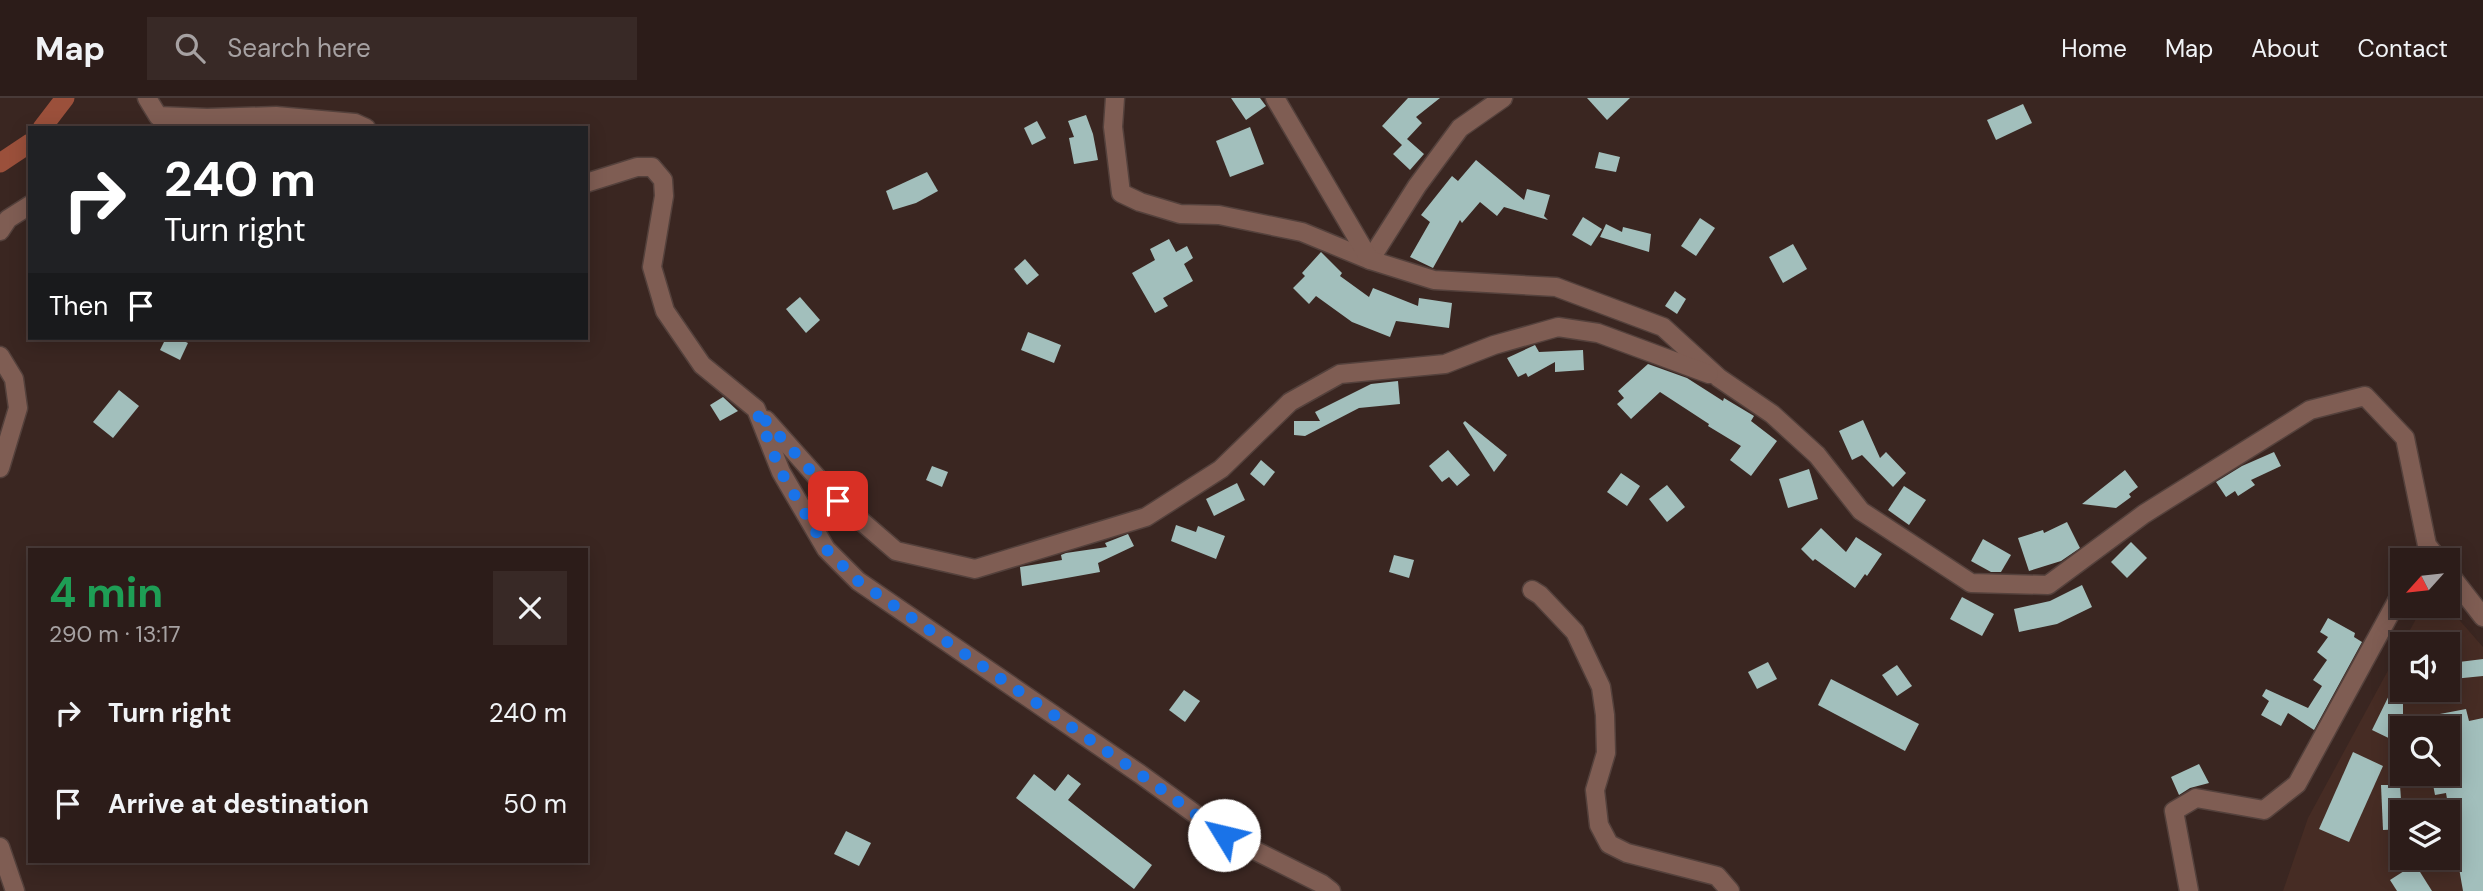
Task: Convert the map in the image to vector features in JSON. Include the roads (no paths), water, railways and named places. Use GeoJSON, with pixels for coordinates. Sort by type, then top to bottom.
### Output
{"type":"FeatureCollection","features":[{"type":"Feature","properties":{"kind":"street"},"geometry":{"type":"LineString","coordinates":[[147,98],[152,122],[276,116],[355,123],[362,126]]}},
{"type":"Feature","properties":{"kind":"street"},"geometry":{"type":"LineString","coordinates":[[1115,98],[1114,127],[1121,192],[1140,202],[1180,214],[1220,215],[1302,232],[1370,260],[1434,280],[1556,287],[1663,327],[1719,378],[1772,414],[1817,455],[1861,511],[1971,583],[2048,585],[2144,514],[2310,410],[2365,396],[2405,438],[2422,548]]}},
{"type":"Feature","properties":{"kind":"street"},"geometry":{"type":"LineString","coordinates":[[1275,98],[1370,260]]}},
{"type":"Feature","properties":{"kind":"street"},"geometry":{"type":"LineString","coordinates":[[1370,260],[1417,186],[1460,128],[1503,98]]}},
{"type":"Feature","properties":{"kind":"street"},"geometry":{"type":"LineString","coordinates":[[588,182],[637,167],[652,167],[663,180],[664,196],[652,267],[665,311],[702,365],[756,410],[838,501],[896,551],[975,569],[1146,517],[1221,468],[1290,402],[1340,374],[1445,364],[1494,345],[1558,327],[1598,333],[1719,378]]}},
{"type":"Feature","properties":{"kind":"street"},"geometry":{"type":"LineString","coordinates":[[0,231],[8,219],[28,206]]}},
{"type":"Feature","properties":{"kind":"street"},"geometry":{"type":"LineString","coordinates":[[0,356],[14,379],[18,408],[0,468]]}},
{"type":"Feature","properties":{"kind":"street"},"geometry":{"type":"LineString","coordinates":[[756,410],[781,472],[826,549],[858,581],[1140,774],[1224,835],[1331,891]]}},
{"type":"Feature","properties":{"kind":"street"},"geometry":{"type":"LineString","coordinates":[[2460,587],[2483,617]]}},
{"type":"Feature","properties":{"kind":"street"},"geometry":{"type":"LineString","coordinates":[[1532,590],[1541,594],[1575,632],[1601,687],[1606,753],[1595,790],[1599,825],[1609,844],[1628,853],[1717,876],[1730,891]]}},
{"type":"Feature","properties":{"kind":"street"},"geometry":{"type":"LineString","coordinates":[[2189,891],[2174,811],[2196,798],[2264,810],[2297,784],[2390,614]]}},
{"type":"Feature","properties":{"kind":"street"},"geometry":{"type":"LineString","coordinates":[[0,847],[15,891]]}},
{"type":"Feature","properties":{"kind":"waterway"},"geometry":{"type":"LineString","coordinates":[[44,126],[65,98]]}},
{"type":"Feature","properties":{"kind":"waterway"},"geometry":{"type":"LineString","coordinates":[[0,163],[28,144]]}}]}
